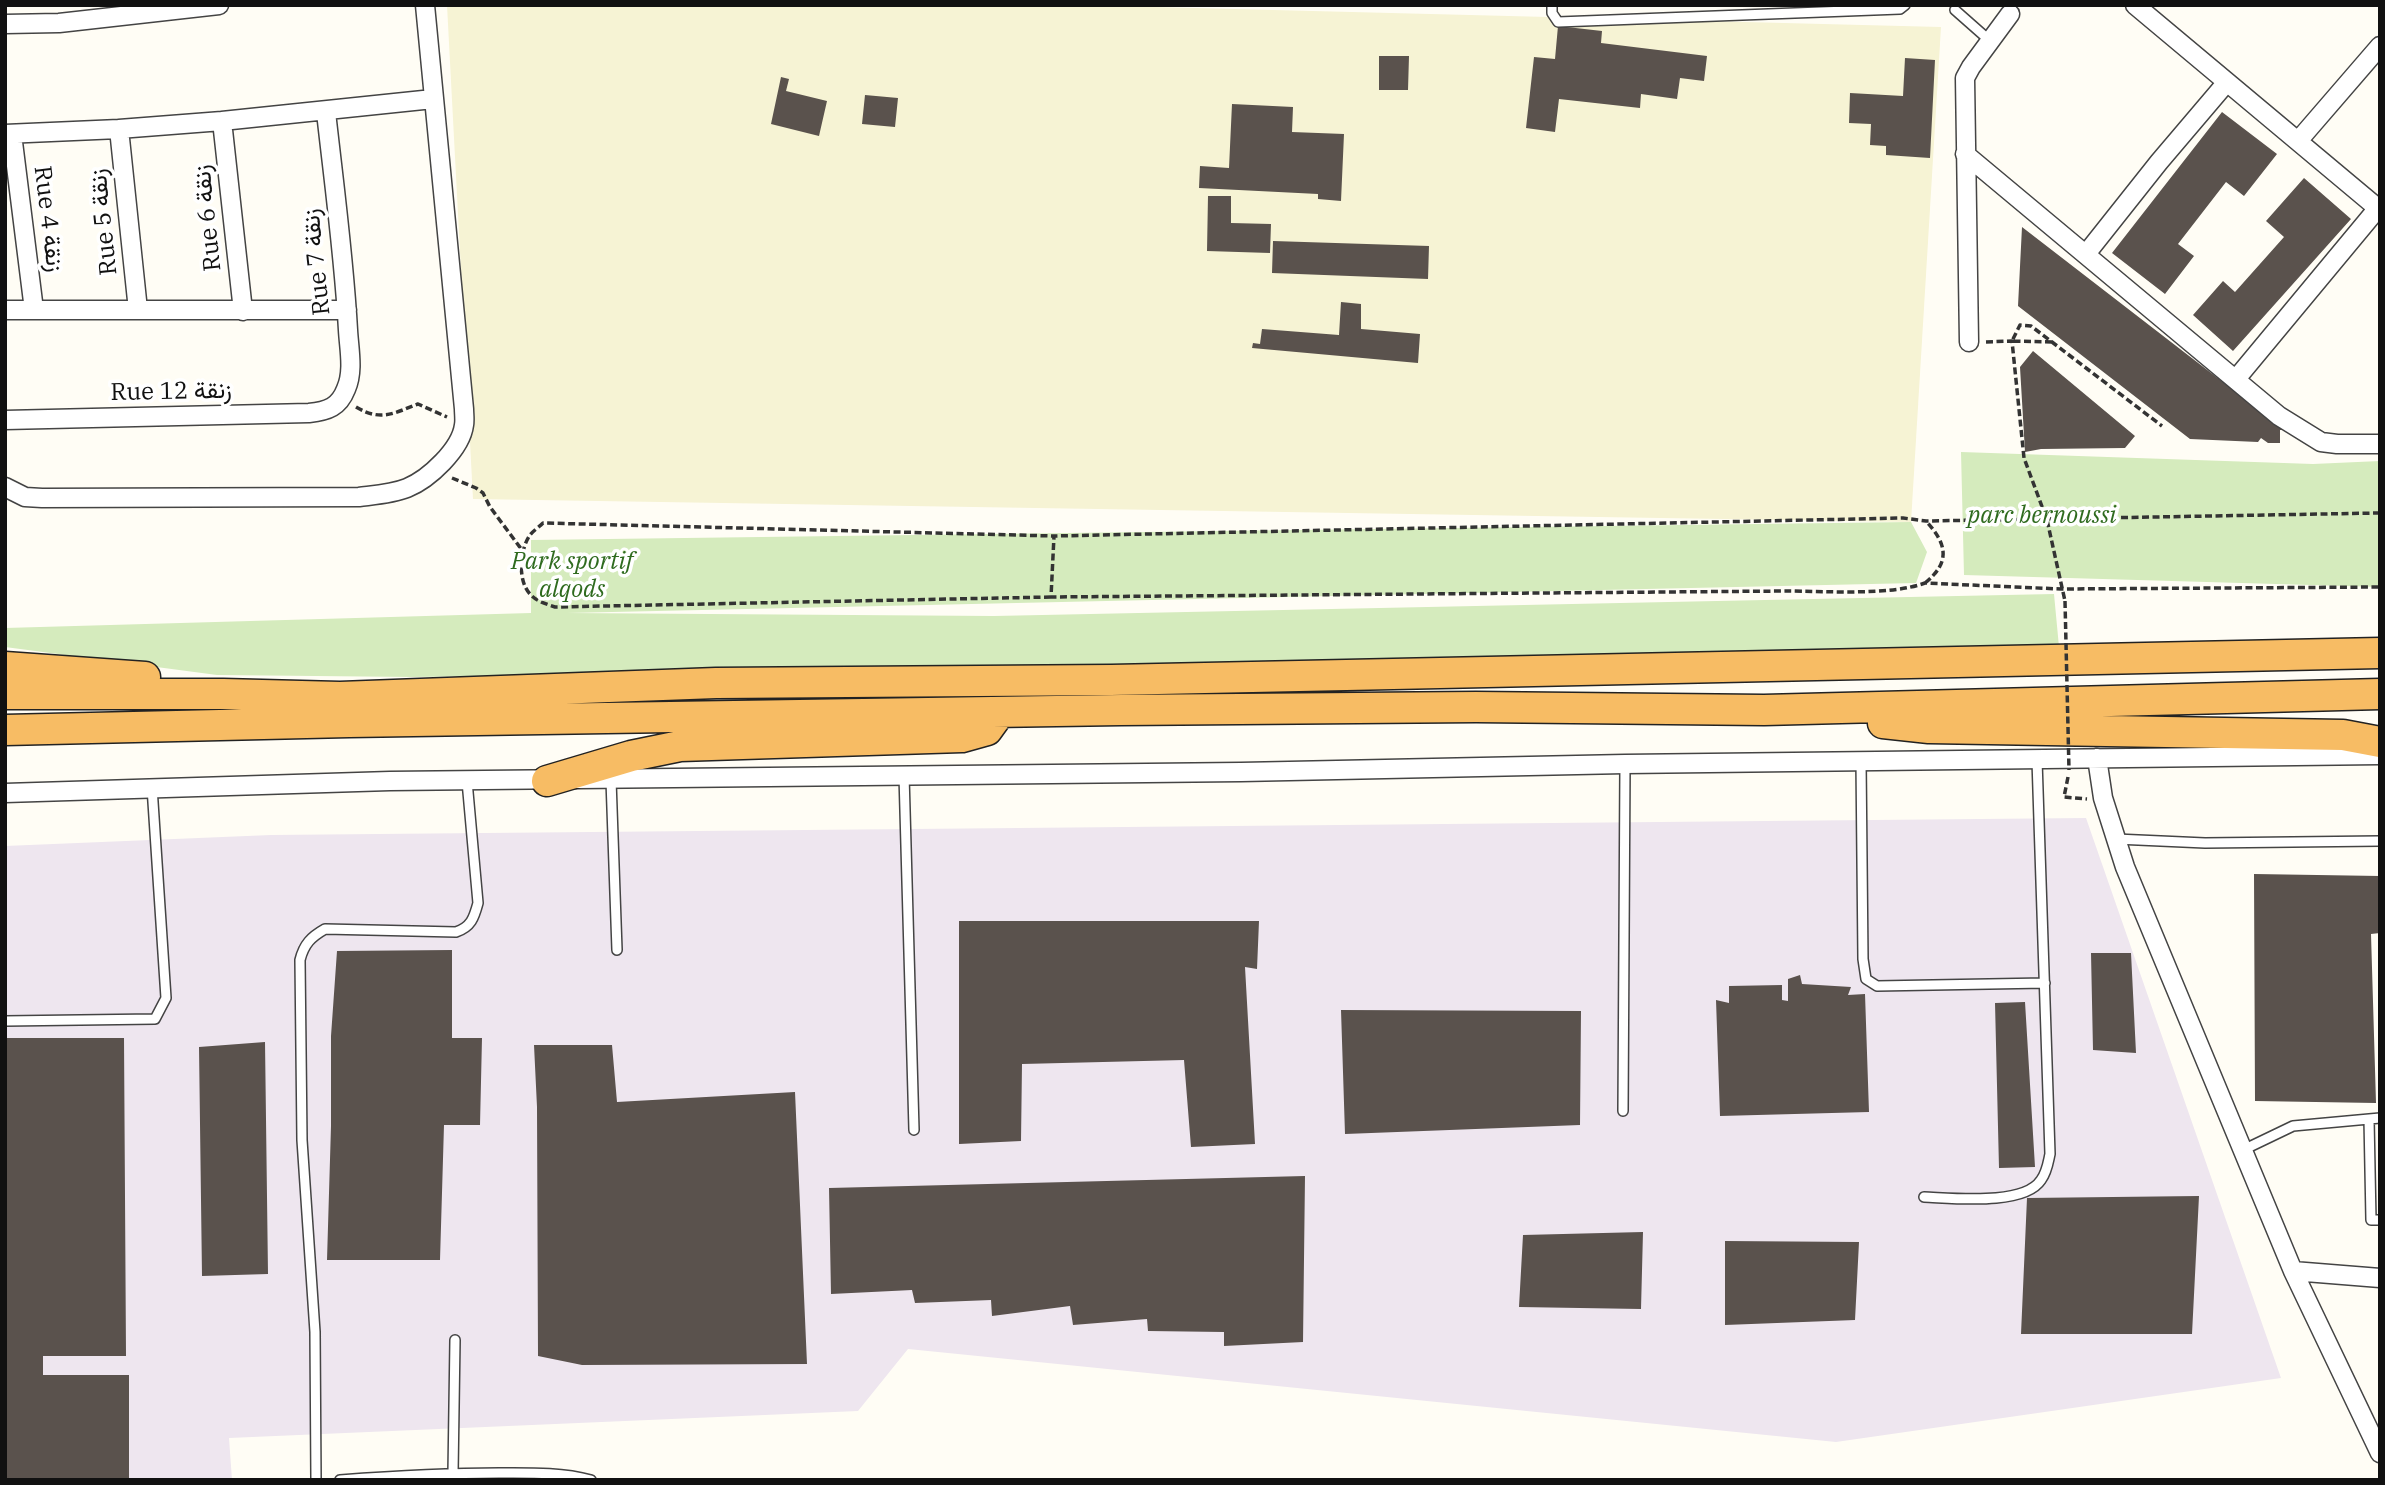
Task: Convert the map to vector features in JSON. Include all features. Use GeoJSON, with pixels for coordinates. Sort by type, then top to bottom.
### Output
{"type":"FeatureCollection","features":[{"type":"Feature","properties":{"kind":"highway"},"geometry":{"type":"LineString","coordinates":[[5,694],[340,697],[716,683],[1125,680],[2380,653]]}},
{"type":"Feature","properties":{"kind":"highway"},"geometry":{"type":"LineString","coordinates":[[5,667],[234,684],[290,693],[340,697]]}},
{"type":"Feature","properties":{"kind":"highway"},"geometry":{"type":"LineString","coordinates":[[5,730],[1000,712],[1462,707],[1764,710],[2380,694]]}},
{"type":"Feature","properties":{"kind":"highway"},"geometry":{"type":"LineString","coordinates":[[1764,710],[1929,727],[2320,735],[2380,742]]}},
{"type":"Feature","properties":{"kind":"highway"},"geometry":{"type":"LineString","coordinates":[[547,781],[631,756],[680,746],[962,737],[986,730],[1000,712]]}},
{"type":"Feature","properties":{"kind":"street"},"geometry":{"type":"LineString","coordinates":[[5,24],[59,23],[219,5]]}},
{"type":"Feature","properties":{"kind":"street"},"geometry":{"type":"LineString","coordinates":[[5,488],[25,497],[84,499],[359,497],[388,494],[409,487],[434,470],[454,449],[464,426],[425,5]]}},
{"type":"Feature","properties":{"kind":"street"},"geometry":{"type":"LineString","coordinates":[[2135,5],[2379,209],[2236,380]]}},
{"type":"Feature","properties":{"kind":"street"},"geometry":{"type":"LineString","coordinates":[[1969,342],[1965,78],[2010,15]]}},
{"type":"Feature","properties":{"kind":"street"},"geometry":{"type":"LineString","coordinates":[[2298,141],[2380,46]]}},
{"type":"Feature","properties":{"kind":"street"},"geometry":{"type":"LineString","coordinates":[[2086,254],[2227,82]]}},
{"type":"Feature","properties":{"kind":"street"},"geometry":{"type":"LineString","coordinates":[[9,134],[222,121],[433,99]]}},
{"type":"Feature","properties":{"kind":"street","name":"Rue 7 زنقة"},"geometry":{"type":"LineString","coordinates":[[326,112],[351,374],[339,402]]}},
{"type":"Feature","properties":{"kind":"street","name":"Rue 6 زنقة"},"geometry":{"type":"LineString","coordinates":[[222,121],[243,311]]}},
{"type":"Feature","properties":{"kind":"street","name":"Rue 5 زنقة"},"geometry":{"type":"LineString","coordinates":[[119,129],[138,310]]}},
{"type":"Feature","properties":{"kind":"street","name":"Rue 4 زنقة"},"geometry":{"type":"LineString","coordinates":[[9,134],[34,310]]}},
{"type":"Feature","properties":{"kind":"street"},"geometry":{"type":"LineString","coordinates":[[1965,155],[2279,416],[2321,442],[2380,444]]}},
{"type":"Feature","properties":{"kind":"street"},"geometry":{"type":"LineString","coordinates":[[5,310],[347,310]]}},
{"type":"Feature","properties":{"kind":"street","name":"Rue 12 زنقة"},"geometry":{"type":"LineString","coordinates":[[5,420],[309,413],[325,411],[339,402]]}},
{"type":"Feature","properties":{"kind":"street"},"geometry":{"type":"LineString","coordinates":[[5,793],[152,787],[467,781],[2380,755]]}},
{"type":"Feature","properties":{"kind":"street"},"geometry":{"type":"LineString","coordinates":[[2098,758],[2103,798],[2114,839],[2293,1271],[2380,1453]]}},
{"type":"Feature","properties":{"kind":"street"},"geometry":{"type":"LineString","coordinates":[[2293,1271],[2380,1278]]}},
{"type":"Feature","properties":{"kind":"lane"},"geometry":{"type":"LineString","coordinates":[[1552,5],[1552,13],[1558,22],[1900,9],[1905,5]]}},
{"type":"Feature","properties":{"kind":"lane"},"geometry":{"type":"LineString","coordinates":[[1955,10],[1990,40]]}},
{"type":"Feature","properties":{"kind":"lane"},"geometry":{"type":"LineString","coordinates":[[1924,1197],[2009,1197],[2035,1187],[2041,1180],[2050,1154],[2037,760]]}},
{"type":"Feature","properties":{"kind":"lane"},"geometry":{"type":"LineString","coordinates":[[1861,761],[1863,959],[1866,979],[1877,986],[2045,983]]}},
{"type":"Feature","properties":{"kind":"lane"},"geometry":{"type":"LineString","coordinates":[[1623,1111],[1625,764]]}},
{"type":"Feature","properties":{"kind":"lane"},"geometry":{"type":"LineString","coordinates":[[904,775],[914,1130]]}},
{"type":"Feature","properties":{"kind":"lane"},"geometry":{"type":"LineString","coordinates":[[611,780],[617,950]]}},
{"type":"Feature","properties":{"kind":"lane"},"geometry":{"type":"LineString","coordinates":[[316,1480],[315,1332],[302,1140],[300,960],[303,947],[310,937],[325,929],[456,932],[466,929],[475,915],[478,903],[467,781]]}},
{"type":"Feature","properties":{"kind":"lane"},"geometry":{"type":"LineString","coordinates":[[5,1021],[155,1019],[166,999],[152,787]]}},
{"type":"Feature","properties":{"kind":"lane"},"geometry":{"type":"LineString","coordinates":[[2114,839],[2205,843],[2380,841]]}},
{"type":"Feature","properties":{"kind":"lane"},"geometry":{"type":"LineString","coordinates":[[2243,1150],[2293,1126],[2380,1118]]}},
{"type":"Feature","properties":{"kind":"lane"},"geometry":{"type":"LineString","coordinates":[[2369,1119],[2371,1220],[2380,1220]]}},
{"type":"Feature","properties":{"kind":"lane"},"geometry":{"type":"LineString","coordinates":[[453,1473],[455,1340]]}},
{"type":"Feature","properties":{"kind":"lane"},"geometry":{"type":"LineString","coordinates":[[340,1480],[453,1473],[572,1475],[591,1480]]}},
{"type":"Feature","properties":{"kind":"path"},"geometry":{"type":"LineString","coordinates":[[2077,799],[2063,797],[2069,770],[2065,601],[2047,520],[2024,458],[2012,341],[2020,325],[2031,326],[2162,426]]}},
{"type":"Feature","properties":{"kind":"path"},"geometry":{"type":"LineString","coordinates":[[1969,342],[2052,342]]}},
{"type":"Feature","properties":{"kind":"path"},"geometry":{"type":"LineString","coordinates":[[339,402],[382,417],[418,404],[464,426]]}},
{"type":"Feature","properties":{"kind":"path"},"geometry":{"type":"LineString","coordinates":[[434,470],[483,493],[490,507],[523,550]]}},
{"type":"Feature","properties":{"kind":"path"},"geometry":{"type":"LineString","coordinates":[[1926,521],[1940,537],[1944,548],[1942,562],[1936,574],[1925,583],[1910,588],[1051,597],[555,607],[530,595],[524,584],[523,550],[531,534],[543,523],[1054,536],[1889,518],[1926,521],[2047,520],[2380,513]]}},
{"type":"Feature","properties":{"kind":"path"},"geometry":{"type":"LineString","coordinates":[[1051,597],[1054,536]]}},
{"type":"Feature","properties":{"kind":"path"},"geometry":{"type":"LineString","coordinates":[[1925,583],[2061,589],[2380,587]]}},
{"type":"Feature","properties":{"kind":"shaded area"},"geometry":{"type":"Polygon","coordinates":[[[447,5],[1077,5],[1941,27],[1911,522],[473,499],[447,5]]]}},
{"type":"Feature","properties":{"kind":"shaded area"},"geometry":{"type":"Polygon","coordinates":[[[2086,818],[2281,1378],[1836,1442],[908,1349],[858,1411],[229,1438],[232,1480],[5,1480],[5,846],[271,835],[2086,818]]]}},
{"type":"Feature","properties":{"kind":"green space","name":"parc bernoussi"},"geometry":{"type":"Polygon","coordinates":[[[1961,452],[2313,464],[2380,461],[2380,587],[1964,575],[1961,452]]]}},
{"type":"Feature","properties":{"kind":"green space","name":"Park sportif alqods"},"geometry":{"type":"Polygon","coordinates":[[[1911,522],[1927,552],[1916,583],[567,613],[994,616],[2054,594],[2059,647],[991,670],[412,677],[217,675],[5,647],[5,628],[531,613],[531,540],[1911,522]]]}},
{"type":"Feature","properties":{"kind":"building"},"geometry":{"type":"Polygon","coordinates":[[[1558,26],[1602,31],[1601,43],[1707,56],[1704,81],[1680,78],[1677,99],[1641,94],[1640,108],[1559,99],[1555,132],[1526,128],[1534,57],[1555,59],[1558,26]]]}},
{"type":"Feature","properties":{"kind":"building"},"geometry":{"type":"Polygon","coordinates":[[[1379,56],[1409,56],[1408,90],[1379,90],[1379,56]]]}},
{"type":"Feature","properties":{"kind":"building"},"geometry":{"type":"Polygon","coordinates":[[[1905,58],[1935,60],[1930,158],[1886,155],[1886,146],[1870,145],[1871,124],[1849,123],[1850,93],[1903,96],[1905,58]]]}},
{"type":"Feature","properties":{"kind":"building"},"geometry":{"type":"Polygon","coordinates":[[[781,77],[789,79],[786,91],[827,101],[819,136],[771,124],[781,77]]]}},
{"type":"Feature","properties":{"kind":"building"},"geometry":{"type":"Polygon","coordinates":[[[865,95],[898,98],[895,127],[862,124],[865,95]]]}},
{"type":"Feature","properties":{"kind":"building"},"geometry":{"type":"Polygon","coordinates":[[[1232,104],[1293,107],[1292,132],[1344,134],[1341,201],[1318,199],[1318,194],[1199,188],[1200,166],[1229,168],[1232,104]]]}},
{"type":"Feature","properties":{"kind":"building"},"geometry":{"type":"Polygon","coordinates":[[[2222,112],[2277,154],[2244,196],[2226,182],[2178,244],[2194,256],[2165,294],[2112,253],[2222,112]]]}},
{"type":"Feature","properties":{"kind":"building"},"geometry":{"type":"Polygon","coordinates":[[[2304,178],[2351,219],[2233,351],[2193,315],[2223,281],[2235,292],[2284,237],[2266,221],[2304,178]]]}},
{"type":"Feature","properties":{"kind":"building"},"geometry":{"type":"Polygon","coordinates":[[[1208,196],[1231,196],[1231,223],[1271,224],[1270,253],[1207,251],[1208,196]]]}},
{"type":"Feature","properties":{"kind":"building"},"geometry":{"type":"Polygon","coordinates":[[[2022,227],[2285,430],[2280,430],[2280,443],[2268,443],[2261,438],[2258,442],[2190,439],[2018,306],[2022,227]]]}},
{"type":"Feature","properties":{"kind":"building"},"geometry":{"type":"Polygon","coordinates":[[[1273,241],[1429,246],[1428,279],[1272,273],[1273,241]]]}},
{"type":"Feature","properties":{"kind":"building"},"geometry":{"type":"Polygon","coordinates":[[[1341,302],[1361,304],[1361,329],[1420,334],[1418,363],[1252,348],[1253,343],[1260,344],[1262,329],[1339,335],[1341,302]]]}},
{"type":"Feature","properties":{"kind":"building"},"geometry":{"type":"Polygon","coordinates":[[[2033,351],[2135,436],[2125,448],[2041,449],[2025,452],[2020,367],[2033,351]]]}},
{"type":"Feature","properties":{"kind":"building"},"geometry":{"type":"Polygon","coordinates":[[[2254,874],[2380,876],[2380,933],[2371,934],[2376,1103],[2255,1101],[2254,874]]]}},
{"type":"Feature","properties":{"kind":"building"},"geometry":{"type":"Polygon","coordinates":[[[959,921],[1259,921],[1257,969],[1245,967],[1255,1144],[1191,1147],[1184,1060],[1022,1064],[1021,1141],[959,1144],[959,921]]]}},
{"type":"Feature","properties":{"kind":"building"},"geometry":{"type":"Polygon","coordinates":[[[452,950],[452,1038],[482,1038],[480,1125],[444,1125],[440,1260],[327,1260],[331,1036],[337,951],[452,950]]]}},
{"type":"Feature","properties":{"kind":"building"},"geometry":{"type":"Polygon","coordinates":[[[2091,953],[2131,953],[2136,1053],[2093,1050],[2091,953]]]}},
{"type":"Feature","properties":{"kind":"building"},"geometry":{"type":"Polygon","coordinates":[[[1800,975],[1802,984],[1851,987],[1848,995],[1865,994],[1869,1112],[1720,1116],[1716,1000],[1729,1003],[1729,986],[1782,985],[1782,1000],[1788,1001],[1788,979],[1800,975]]]}},
{"type":"Feature","properties":{"kind":"building"},"geometry":{"type":"Polygon","coordinates":[[[2025,1002],[2035,1167],[1999,1168],[1995,1003],[2025,1002]]]}},
{"type":"Feature","properties":{"kind":"building"},"geometry":{"type":"Polygon","coordinates":[[[1341,1010],[1581,1011],[1580,1125],[1345,1134],[1341,1010]]]}},
{"type":"Feature","properties":{"kind":"building"},"geometry":{"type":"Polygon","coordinates":[[[5,1038],[124,1038],[126,1356],[43,1356],[43,1375],[129,1375],[129,1480],[5,1480],[5,1038]]]}},
{"type":"Feature","properties":{"kind":"building"},"geometry":{"type":"Polygon","coordinates":[[[265,1042],[268,1274],[202,1276],[199,1047],[265,1042]]]}},
{"type":"Feature","properties":{"kind":"building"},"geometry":{"type":"Polygon","coordinates":[[[534,1045],[612,1045],[617,1102],[795,1092],[807,1364],[582,1365],[538,1356],[537,1107],[534,1045]]]}},
{"type":"Feature","properties":{"kind":"building"},"geometry":{"type":"Polygon","coordinates":[[[1305,1176],[1303,1342],[1224,1346],[1224,1332],[1148,1331],[1147,1319],[1073,1325],[1070,1306],[992,1316],[991,1300],[915,1303],[912,1290],[831,1294],[829,1188],[1305,1176]]]}},
{"type":"Feature","properties":{"kind":"building"},"geometry":{"type":"Polygon","coordinates":[[[2199,1196],[2192,1334],[2021,1334],[2027,1198],[2199,1196]]]}},
{"type":"Feature","properties":{"kind":"building"},"geometry":{"type":"Polygon","coordinates":[[[1643,1232],[1641,1309],[1519,1307],[1523,1235],[1643,1232]]]}},
{"type":"Feature","properties":{"kind":"building"},"geometry":{"type":"Polygon","coordinates":[[[1725,1241],[1859,1242],[1855,1320],[1725,1325],[1725,1241]]]}}]}
